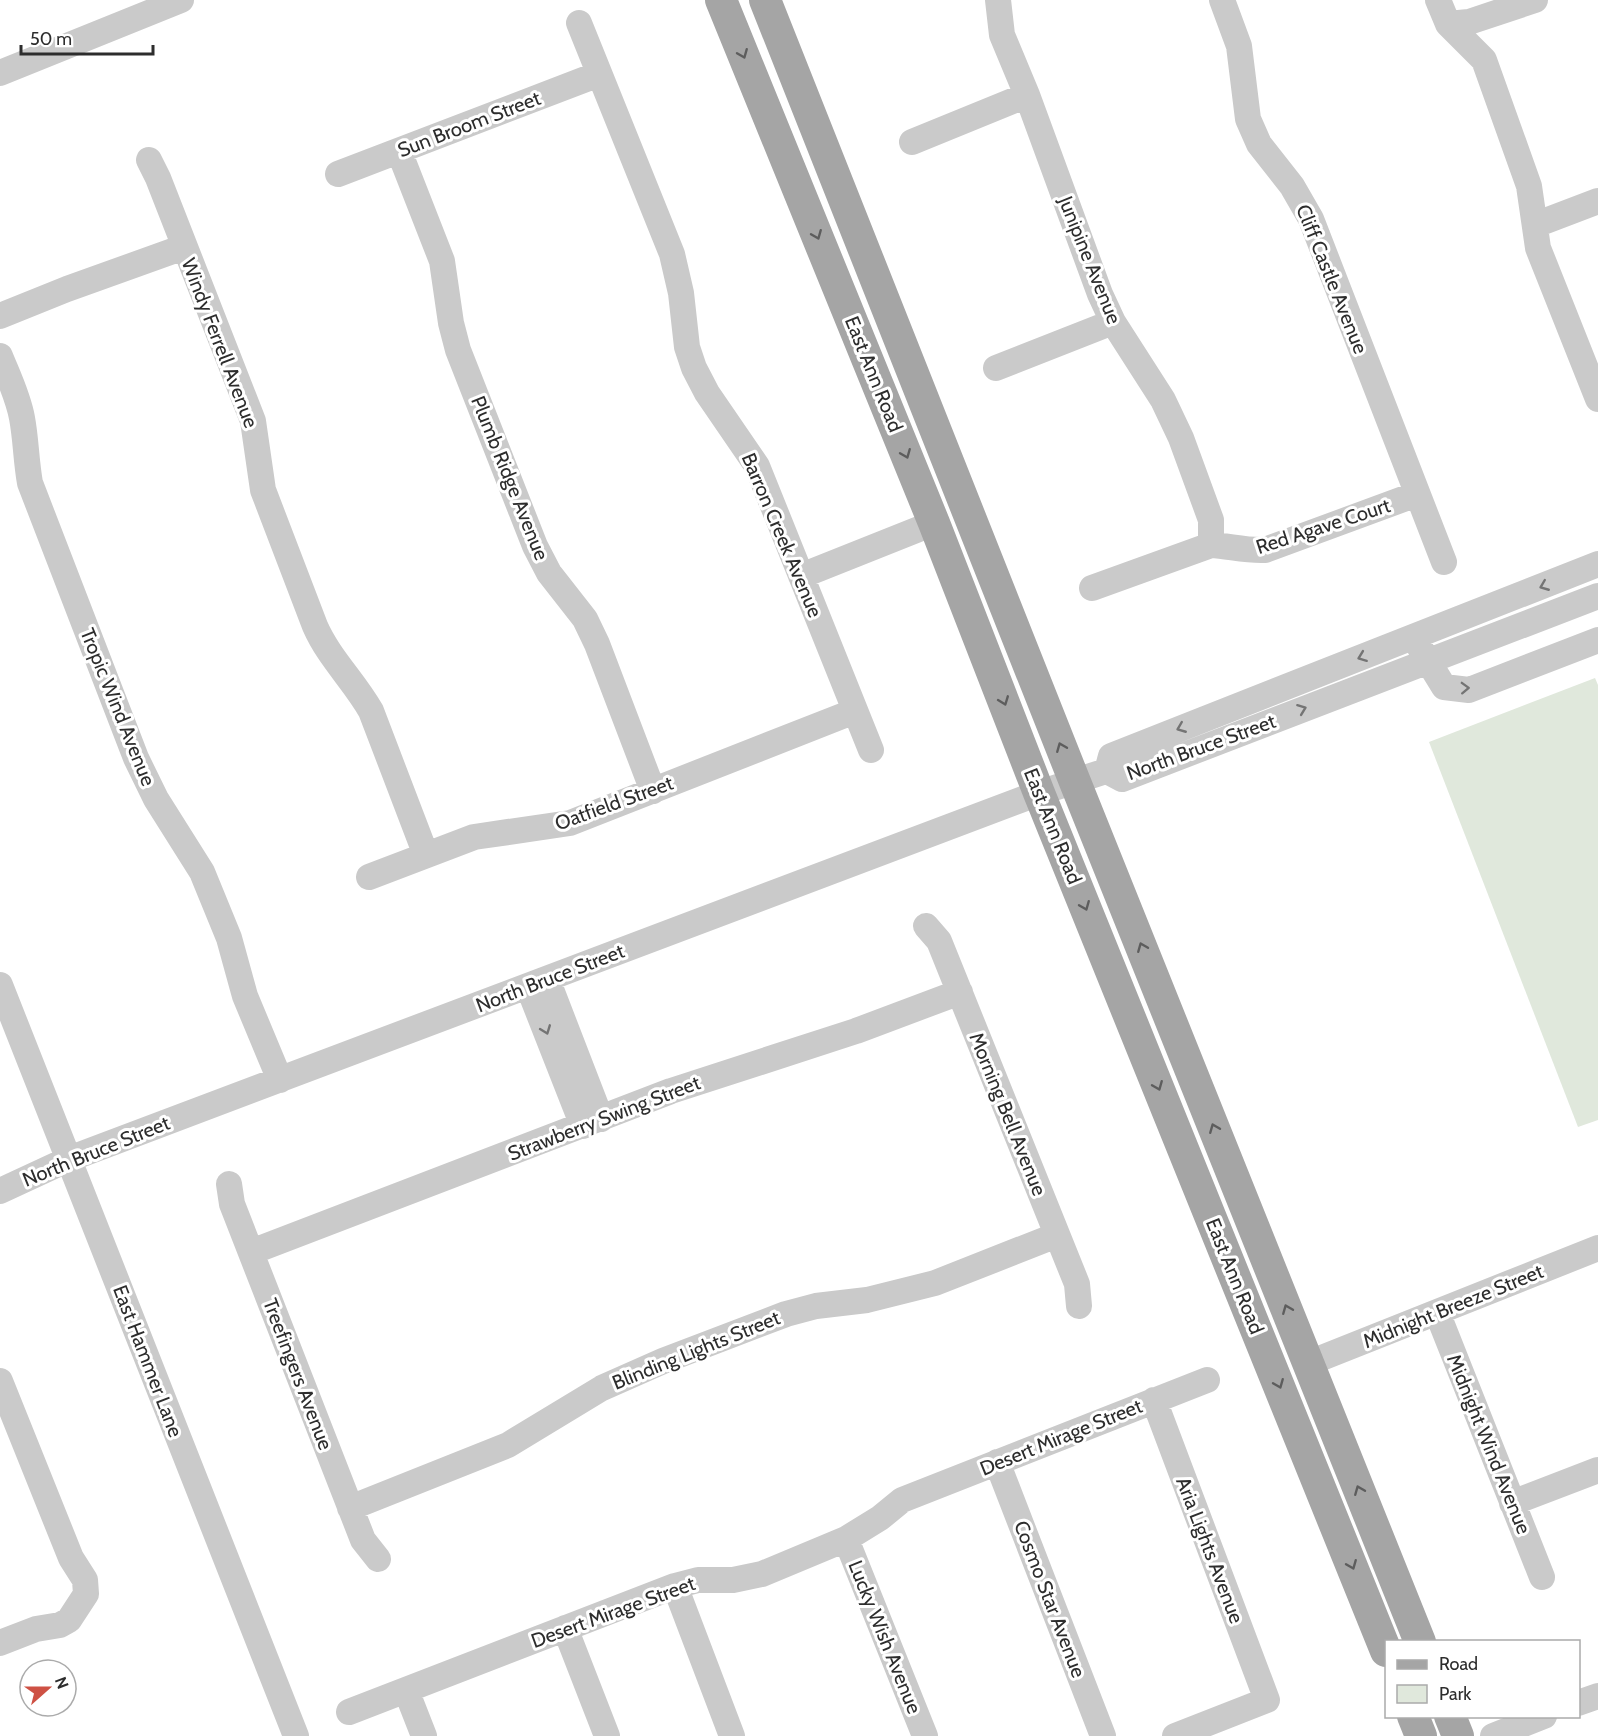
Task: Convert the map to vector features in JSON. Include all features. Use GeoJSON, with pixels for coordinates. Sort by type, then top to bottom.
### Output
{"type":"FeatureCollection","features":[{"type":"Feature","properties":{"kind":"main road","name":"East Ann Road"},"geometry":{"type":"LineString","coordinates":[[721,0],[934,523],[1039,793],[1385,1649]]}},
{"type":"Feature","properties":{"kind":"main road","name":"East Ann Road"},"geometry":{"type":"LineString","coordinates":[[765,0],[1089,777],[1309,1363],[1420,1640]]}},
{"type":"Feature","properties":{"kind":"main road"},"geometry":{"type":"LineString","coordinates":[[1414,1718],[1421,1736]]}},
{"type":"Feature","properties":{"kind":"main road"},"geometry":{"type":"LineString","coordinates":[[1451,1718],[1458,1736]]}},
{"type":"Feature","properties":{"kind":"street","name":"Junipine Avenue"},"geometry":{"type":"LineString","coordinates":[[998,0],[1002,35],[1027,95],[1100,294],[1113,322],[1163,400],[1181,438],[1211,520],[1211,545]]}},
{"type":"Feature","properties":{"kind":"street","name":"Cliff Castle Avenue"},"geometry":{"type":"LineString","coordinates":[[1222,0],[1239,46],[1248,119],[1259,144],[1292,186],[1311,219],[1444,562]]}},
{"type":"Feature","properties":{"kind":"street"},"geometry":{"type":"LineString","coordinates":[[1438,0],[1448,24],[1484,60],[1530,186],[1538,248],[1598,399]]}},
{"type":"Feature","properties":{"kind":"street"},"geometry":{"type":"LineString","coordinates":[[1448,24],[1469,22],[1535,0]]}},
{"type":"Feature","properties":{"kind":"street"},"geometry":{"type":"LineString","coordinates":[[0,73],[177,1]]}},
{"type":"Feature","properties":{"kind":"street","name":"Barron Creek Avenue"},"geometry":{"type":"LineString","coordinates":[[579,23],[672,254],[681,293],[687,347],[694,368],[707,393],[757,466],[871,750]]}},
{"type":"Feature","properties":{"kind":"street","name":"Sun Broom Street"},"geometry":{"type":"LineString","coordinates":[[338,174],[599,74]]}},
{"type":"Feature","properties":{"kind":"street"},"geometry":{"type":"LineString","coordinates":[[912,142],[1027,95]]}},
{"type":"Feature","properties":{"kind":"street","name":"Plumb Ridge Avenue"},"geometry":{"type":"LineString","coordinates":[[399,151],[442,261],[451,323],[458,350],[535,546],[549,573],[585,619],[653,791]]}},
{"type":"Feature","properties":{"kind":"street","name":"Windy Ferrell Avenue"},"geometry":{"type":"LineString","coordinates":[[149,160],[253,421],[263,490],[315,626],[324,645],[358,688],[371,711],[426,855]]}},
{"type":"Feature","properties":{"kind":"street"},"geometry":{"type":"LineString","coordinates":[[1535,225],[1598,201]]}},
{"type":"Feature","properties":{"kind":"street"},"geometry":{"type":"LineString","coordinates":[[0,316],[184,247]]}},
{"type":"Feature","properties":{"kind":"street"},"geometry":{"type":"LineString","coordinates":[[996,368],[1113,322]]}},
{"type":"Feature","properties":{"kind":"street","name":"Tropic Wind Avenue"},"geometry":{"type":"LineString","coordinates":[[0,356],[17,399],[22,419],[30,483],[136,758],[156,799],[201,872],[229,938],[245,996],[280,1080]]}},
{"type":"Feature","properties":{"kind":"street","name":"Red Agave Court"},"geometry":{"type":"LineString","coordinates":[[1092,588],[1211,545],[1247,551],[1264,550],[1417,494]]}},
{"type":"Feature","properties":{"kind":"street"},"geometry":{"type":"LineString","coordinates":[[801,576],[934,523]]}},
{"type":"Feature","properties":{"kind":"street","name":"North Bruce Street"},"geometry":{"type":"LineString","coordinates":[[1598,564],[1111,756],[1107,771],[1122,779],[1598,596]]}},
{"type":"Feature","properties":{"kind":"street"},"geometry":{"type":"LineString","coordinates":[[1414,637],[1444,687],[1469,690],[1598,640]]}},
{"type":"Feature","properties":{"kind":"street","name":"Oatfield Street"},"geometry":{"type":"LineString","coordinates":[[369,877],[474,837],[570,824],[855,711]]}},
{"type":"Feature","properties":{"kind":"street","name":"North Bruce Street"},"geometry":{"type":"LineString","coordinates":[[0,1191],[69,1159],[1039,793],[1089,777]]}},
{"type":"Feature","properties":{"kind":"street","name":"Morning Bell Avenue"},"geometry":{"type":"LineString","coordinates":[[926,926],[939,941],[960,992],[1077,1284],[1079,1306]]}},
{"type":"Feature","properties":{"kind":"street"},"geometry":{"type":"LineString","coordinates":[[538,982],[592,1122]]}},
{"type":"Feature","properties":{"kind":"street","name":"East Hammer Lane"},"geometry":{"type":"LineString","coordinates":[[0,985],[296,1736]]}},
{"type":"Feature","properties":{"kind":"street","name":"Strawberry Swing Street"},"geometry":{"type":"LineString","coordinates":[[251,1252],[671,1091],[856,1031],[960,992]]}},
{"type":"Feature","properties":{"kind":"street","name":"Treefingers Avenue"},"geometry":{"type":"LineString","coordinates":[[229,1184],[232,1204],[363,1540],[378,1559]]}},
{"type":"Feature","properties":{"kind":"street","name":"Blinding Lights Street"},"geometry":{"type":"LineString","coordinates":[[351,1508],[508,1445],[602,1388],[663,1361],[786,1314],[816,1305],[867,1300],[935,1283],[1057,1235]]}},
{"type":"Feature","properties":{"kind":"street","name":"Midnight Breeze Street"},"geometry":{"type":"LineString","coordinates":[[1309,1363],[1598,1248]]}},
{"type":"Feature","properties":{"kind":"street","name":"Midnight Wind Avenue"},"geometry":{"type":"LineString","coordinates":[[1437,1312],[1542,1577]]}},
{"type":"Feature","properties":{"kind":"street","name":"Desert Mirage Street"},"geometry":{"type":"LineString","coordinates":[[349,1712],[675,1586],[698,1580],[733,1580],[762,1575],[846,1539],[880,1518],[903,1500],[1207,1380]]}},
{"type":"Feature","properties":{"kind":"street"},"geometry":{"type":"LineString","coordinates":[[0,1381],[71,1558],[85,1580],[86,1593],[69,1620],[60,1625],[36,1629],[0,1643]]}},
{"type":"Feature","properties":{"kind":"street","name":"Aria Lights Avenue"},"geometry":{"type":"LineString","coordinates":[[1154,1400],[1267,1700],[1175,1736]]}},
{"type":"Feature","properties":{"kind":"street","name":"Cosmo Star Avenue"},"geometry":{"type":"LineString","coordinates":[[998,1462],[1103,1736]]}},
{"type":"Feature","properties":{"kind":"street"},"geometry":{"type":"LineString","coordinates":[[1512,1503],[1598,1470]]}},
{"type":"Feature","properties":{"kind":"street","name":"Lucky Wish Avenue"},"geometry":{"type":"LineString","coordinates":[[846,1539],[925,1736]]}},
{"type":"Feature","properties":{"kind":"street"},"geometry":{"type":"LineString","coordinates":[[675,1586],[732,1736]]}},
{"type":"Feature","properties":{"kind":"street"},"geometry":{"type":"LineString","coordinates":[[565,1628],[607,1736]]}},
{"type":"Feature","properties":{"kind":"street"},"geometry":{"type":"LineString","coordinates":[[406,1690],[424,1736]]}},
{"type":"Feature","properties":{"kind":"street"},"geometry":{"type":"LineString","coordinates":[[1580,1702],[1598,1696]]}},
{"type":"Feature","properties":{"kind":"street"},"geometry":{"type":"LineString","coordinates":[[1493,1736],[1539,1718]]}},
{"type":"Feature","properties":{"kind":"green space"},"geometry":{"type":"Polygon","coordinates":[[[1595,678],[1598,685],[1598,1120],[1578,1127],[1429,742],[1595,678]]]}}]}
